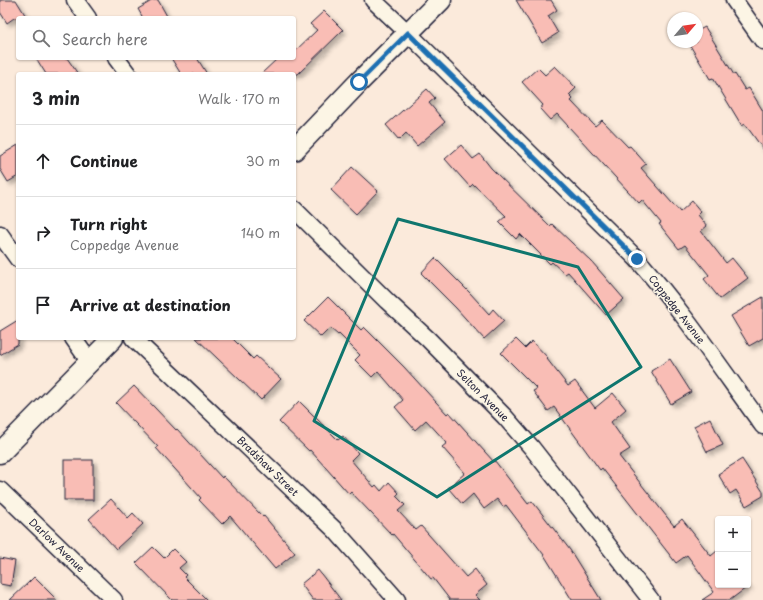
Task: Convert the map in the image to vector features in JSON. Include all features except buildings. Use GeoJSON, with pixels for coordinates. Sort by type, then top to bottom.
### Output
{"type":"FeatureCollection","features":[{"type":"Feature","properties":{"kind":"street"},"geometry":{"type":"LineString","coordinates":[[75,0],[87,16]]}},
{"type":"Feature","properties":{"kind":"street","name":"Coppedge Avenue"},"geometry":{"type":"LineString","coordinates":[[373,0],[637,259],[658,283],[699,336],[763,426]]}},
{"type":"Feature","properties":{"kind":"street"},"geometry":{"type":"LineString","coordinates":[[296,148],[441,0]]}},
{"type":"Feature","properties":{"kind":"street"},"geometry":{"type":"LineString","coordinates":[[734,0],[763,41]]}},
{"type":"Feature","properties":{"kind":"street"},"geometry":{"type":"LineString","coordinates":[[118,60],[126,72]]}},
{"type":"Feature","properties":{"kind":"street","name":"Selton Avenue"},"geometry":{"type":"LineString","coordinates":[[296,211],[387,301],[428,339],[505,417],[532,448],[651,600]]}},
{"type":"Feature","properties":{"kind":"street"},"geometry":{"type":"LineString","coordinates":[[0,234],[16,255]]}},
{"type":"Feature","properties":{"kind":"street"},"geometry":{"type":"LineString","coordinates":[[74,340],[89,361]]}},
{"type":"Feature","properties":{"kind":"street"},"geometry":{"type":"LineString","coordinates":[[0,452],[111,340]]}},
{"type":"Feature","properties":{"kind":"street","name":"Bradshaw Street"},"geometry":{"type":"LineString","coordinates":[[135,340],[335,530],[397,600]]}},
{"type":"Feature","properties":{"kind":"street","name":"Darlow Avenue"},"geometry":{"type":"LineString","coordinates":[[0,490],[114,600]]}},
{"type":"Feature","properties":{"kind":"highlighted area"},"geometry":{"type":"Polygon","coordinates":[[[398,219],[578,267],[641,367],[437,497],[314,421],[398,219]]]}},
{"type":"Feature","properties":{"kind":"route"},"geometry":{"type":"LineString","coordinates":[[359,82],[408,33],[637,259]]}}]}
